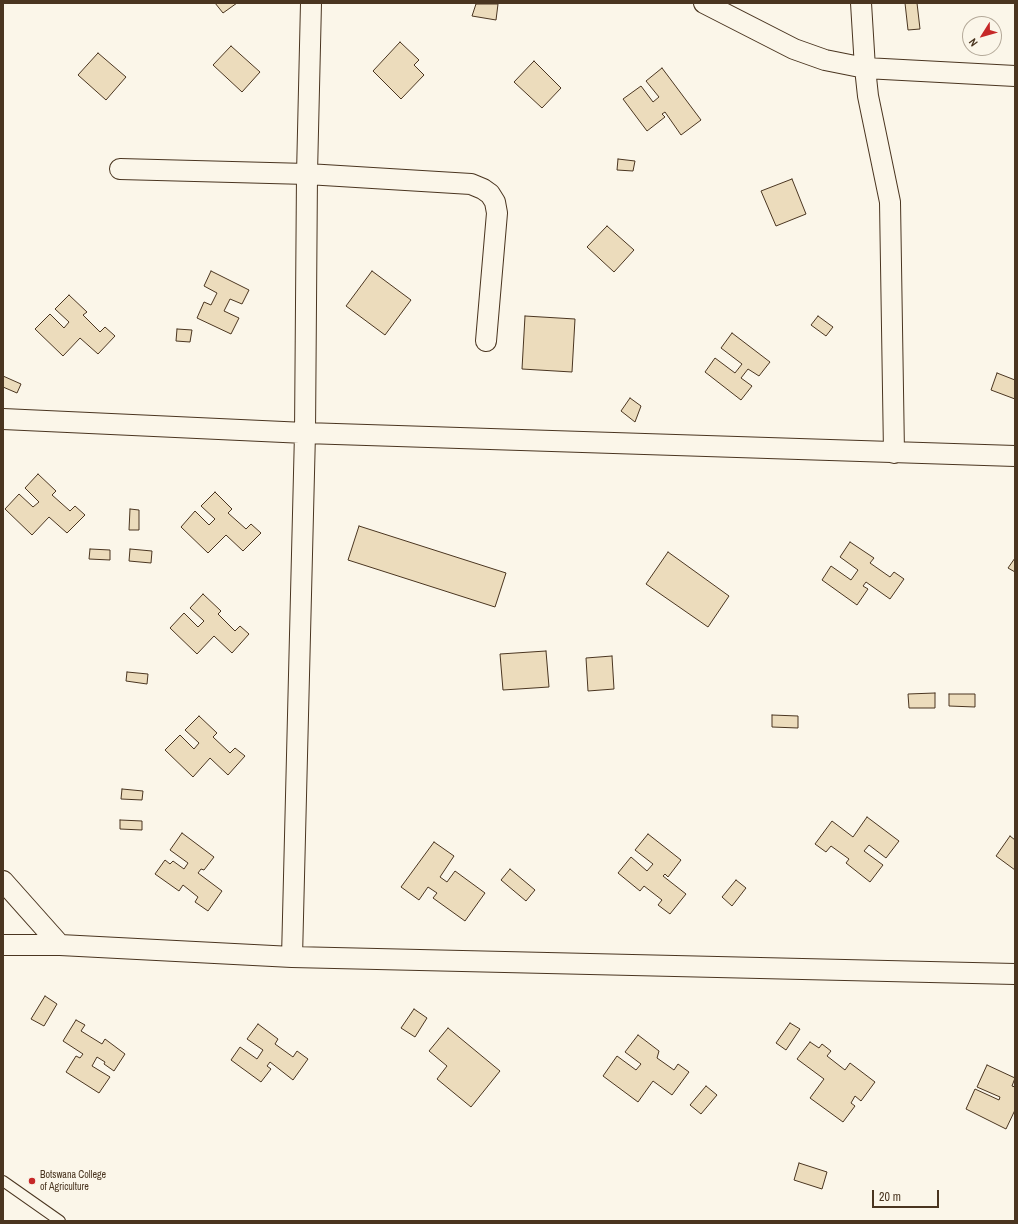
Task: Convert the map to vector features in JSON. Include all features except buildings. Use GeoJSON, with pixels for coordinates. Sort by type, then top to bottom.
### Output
{"type":"FeatureCollection","features":[{"type":"Feature","properties":{"kind":"street"},"geometry":{"type":"LineString","coordinates":[[292,957],[305,433],[307,174],[311,3]]}},
{"type":"Feature","properties":{"kind":"street"},"geometry":{"type":"LineString","coordinates":[[704,3],[794,49],[825,60],[865,68],[1015,76]]}},
{"type":"Feature","properties":{"kind":"street"},"geometry":{"type":"LineString","coordinates":[[861,3],[868,96],[890,202],[894,452]]}},
{"type":"Feature","properties":{"kind":"street"},"geometry":{"type":"LineString","coordinates":[[120,169],[307,174],[470,184],[483,189],[490,194],[497,213],[486,341]]}},
{"type":"Feature","properties":{"kind":"street"},"geometry":{"type":"LineString","coordinates":[[3,419],[305,433],[1015,456]]}},
{"type":"Feature","properties":{"kind":"street"},"geometry":{"type":"LineString","coordinates":[[3,881],[60,945]]}},
{"type":"Feature","properties":{"kind":"street"},"geometry":{"type":"LineString","coordinates":[[3,945],[60,945],[292,957],[1015,974]]}},
{"type":"Feature","properties":{"kind":"lane"},"geometry":{"type":"LineString","coordinates":[[3,1181],[60,1221]]}},
{"type":"Feature","properties":{"kind":"place","name":"Botswana College of Agriculture"},"geometry":{"type":"Point","coordinates":[32,1181]}}]}
